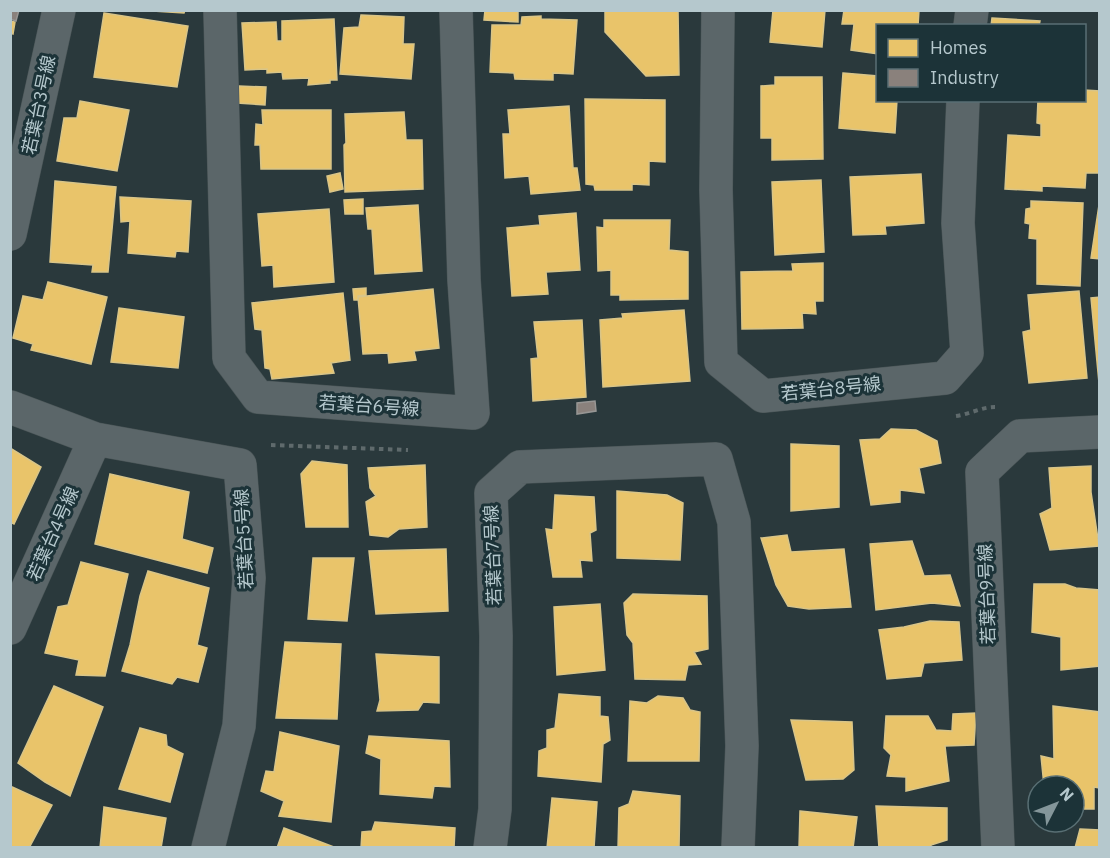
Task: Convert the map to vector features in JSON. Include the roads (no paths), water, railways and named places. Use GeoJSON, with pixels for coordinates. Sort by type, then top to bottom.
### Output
{"type":"FeatureCollection","features":[{"type":"Feature","properties":{"kind":"street","name":"若葉台3号線"},"geometry":{"type":"LineString","coordinates":[[10,234],[59,10]]}},
{"type":"Feature","properties":{"kind":"street","name":"若葉台6号線"},"geometry":{"type":"LineString","coordinates":[[220,10],[229,358],[258,397],[472,413],[464,280],[456,10]]}},
{"type":"Feature","properties":{"kind":"street","name":"若葉台8号線"},"geometry":{"type":"LineString","coordinates":[[718,10],[716,190],[721,362],[763,396],[945,378],[967,353],[958,223],[963,102]]}},
{"type":"Feature","properties":{"kind":"street","name":"若葉台5号線"},"geometry":{"type":"LineString","coordinates":[[10,407],[95,440],[240,465],[249,578],[239,726],[208,848]]}},
{"type":"Feature","properties":{"kind":"street","name":"若葉台9号線"},"geometry":{"type":"LineString","coordinates":[[998,848],[982,472],[1020,436],[1100,432]]}},
{"type":"Feature","properties":{"kind":"street","name":"若葉台4号線"},"geometry":{"type":"LineString","coordinates":[[10,628],[95,440]]}},
{"type":"Feature","properties":{"kind":"street","name":"若葉台7号線"},"geometry":{"type":"LineString","coordinates":[[490,848],[495,809],[496,636],[491,493],[520,466],[716,459],[734,522],[742,746],[738,848]]}}]}
